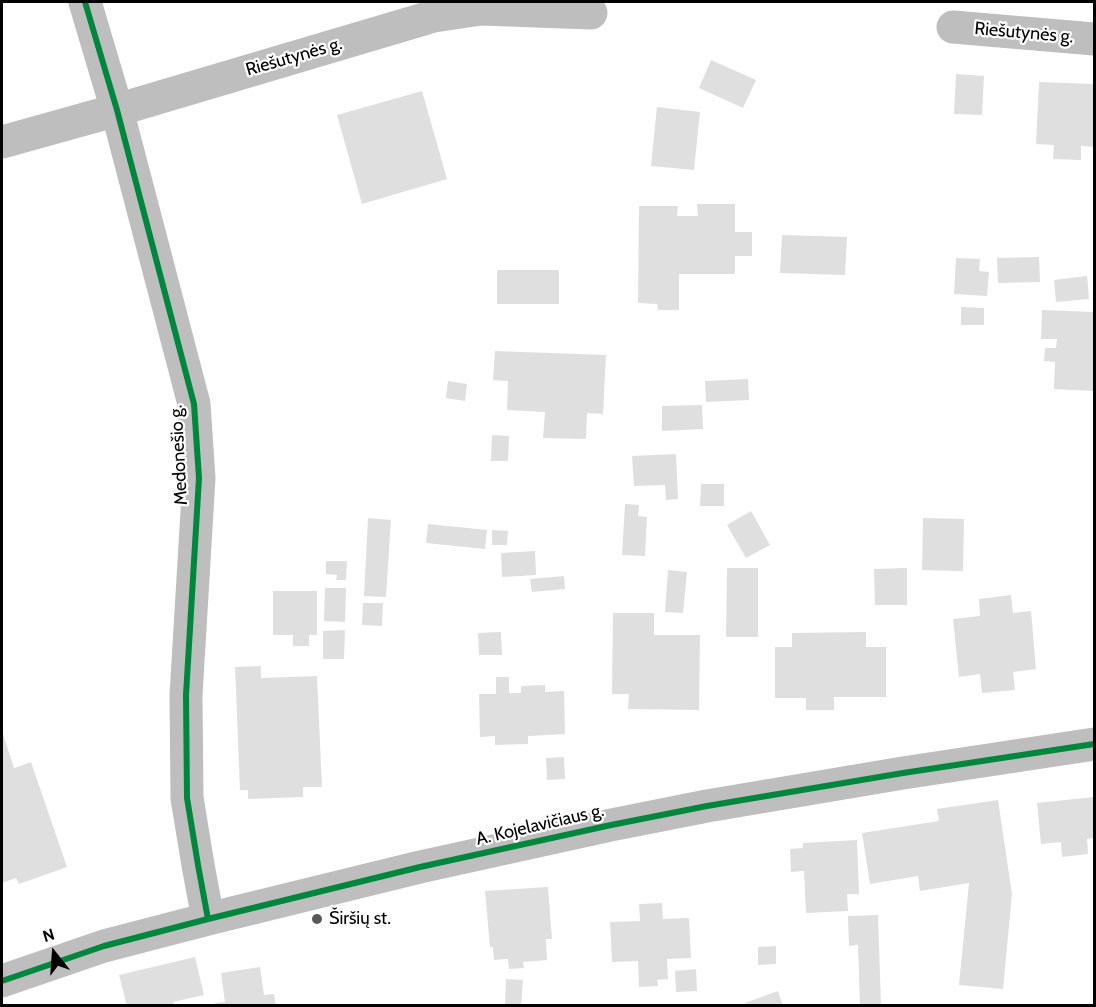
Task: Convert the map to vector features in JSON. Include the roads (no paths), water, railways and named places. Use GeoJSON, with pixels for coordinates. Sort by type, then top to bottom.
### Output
{"type":"FeatureCollection","features":[{"type":"Feature","properties":{"kind":"street","name":"Medonešio g."},"geometry":{"type":"LineString","coordinates":[[85,2],[117,110],[194,404],[199,478],[186,695],[188,798],[208,918]]}},
{"type":"Feature","properties":{"kind":"street","name":"Riešutynės g."},"geometry":{"type":"LineString","coordinates":[[2,142],[434,16],[481,9],[591,13]]}},
{"type":"Feature","properties":{"kind":"street","name":"Riešutynės g."},"geometry":{"type":"LineString","coordinates":[[953,27],[1095,39]]}},
{"type":"Feature","properties":{"kind":"street","name":"A. Kojelavičiaus g."},"geometry":{"type":"LineString","coordinates":[[2,981],[104,946],[208,918],[420,867],[611,825],[903,773],[1095,744]]}},
{"type":"Feature","properties":{"kind":"place","name":"Širšių st."},"geometry":{"type":"Point","coordinates":[317,919]}}]}
